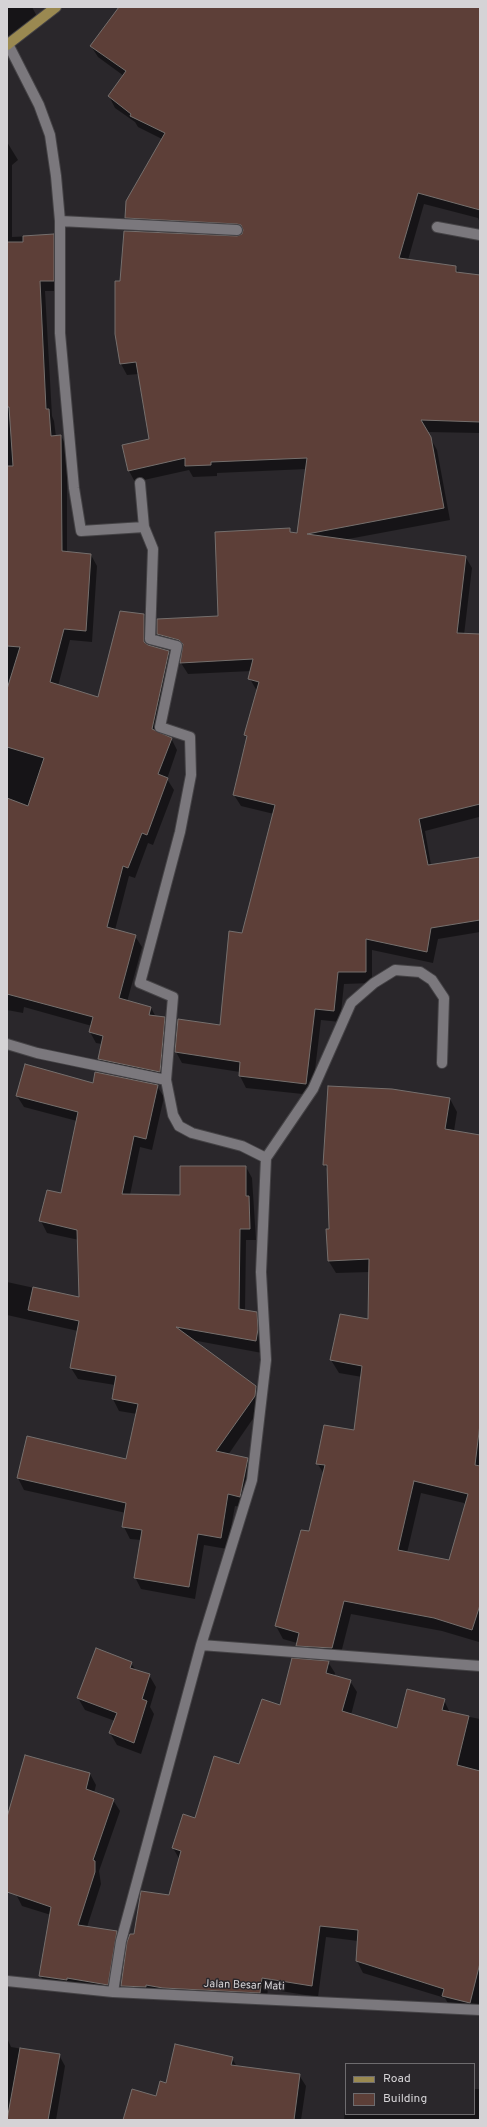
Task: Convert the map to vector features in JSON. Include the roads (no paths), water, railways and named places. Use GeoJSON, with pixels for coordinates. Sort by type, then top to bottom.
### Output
{"type":"FeatureCollection","features":[{"type":"Feature","properties":{"kind":"main road"},"geometry":{"type":"LineString","coordinates":[[8,45],[56,7]]}},
{"type":"Feature","properties":{"kind":"street"},"geometry":{"type":"LineString","coordinates":[[8,45],[39,105],[50,135],[56,176],[60,221],[60,333],[74,488],[81,531],[144,527]]}},
{"type":"Feature","properties":{"kind":"street"},"geometry":{"type":"LineString","coordinates":[[60,221],[237,230]]}},
{"type":"Feature","properties":{"kind":"street"},"geometry":{"type":"LineString","coordinates":[[437,227],[480,235]]}},
{"type":"Feature","properties":{"kind":"street"},"geometry":{"type":"LineString","coordinates":[[140,484],[144,527],[153,549],[150,639],[177,646],[160,727],[190,737],[191,775],[180,832],[140,983],[173,997],[166,1080],[173,1115],[179,1126],[192,1133],[242,1146],[266,1158]]}},
{"type":"Feature","properties":{"kind":"street"},"geometry":{"type":"LineString","coordinates":[[113,1992],[122,1941],[201,1645],[252,1480],[266,1360],[261,1272],[266,1158],[313,1089],[351,1003],[374,983],[395,970],[420,972],[432,980],[444,998],[442,1063]]}},
{"type":"Feature","properties":{"kind":"street"},"geometry":{"type":"LineString","coordinates":[[7,1044],[37,1053],[166,1080]]}},
{"type":"Feature","properties":{"kind":"street"},"geometry":{"type":"LineString","coordinates":[[201,1645],[480,1666]]}},
{"type":"Feature","properties":{"kind":"street","name":"Jalan Besar Mati"},"geometry":{"type":"LineString","coordinates":[[7,1981],[113,1992],[480,2010]]}}]}
